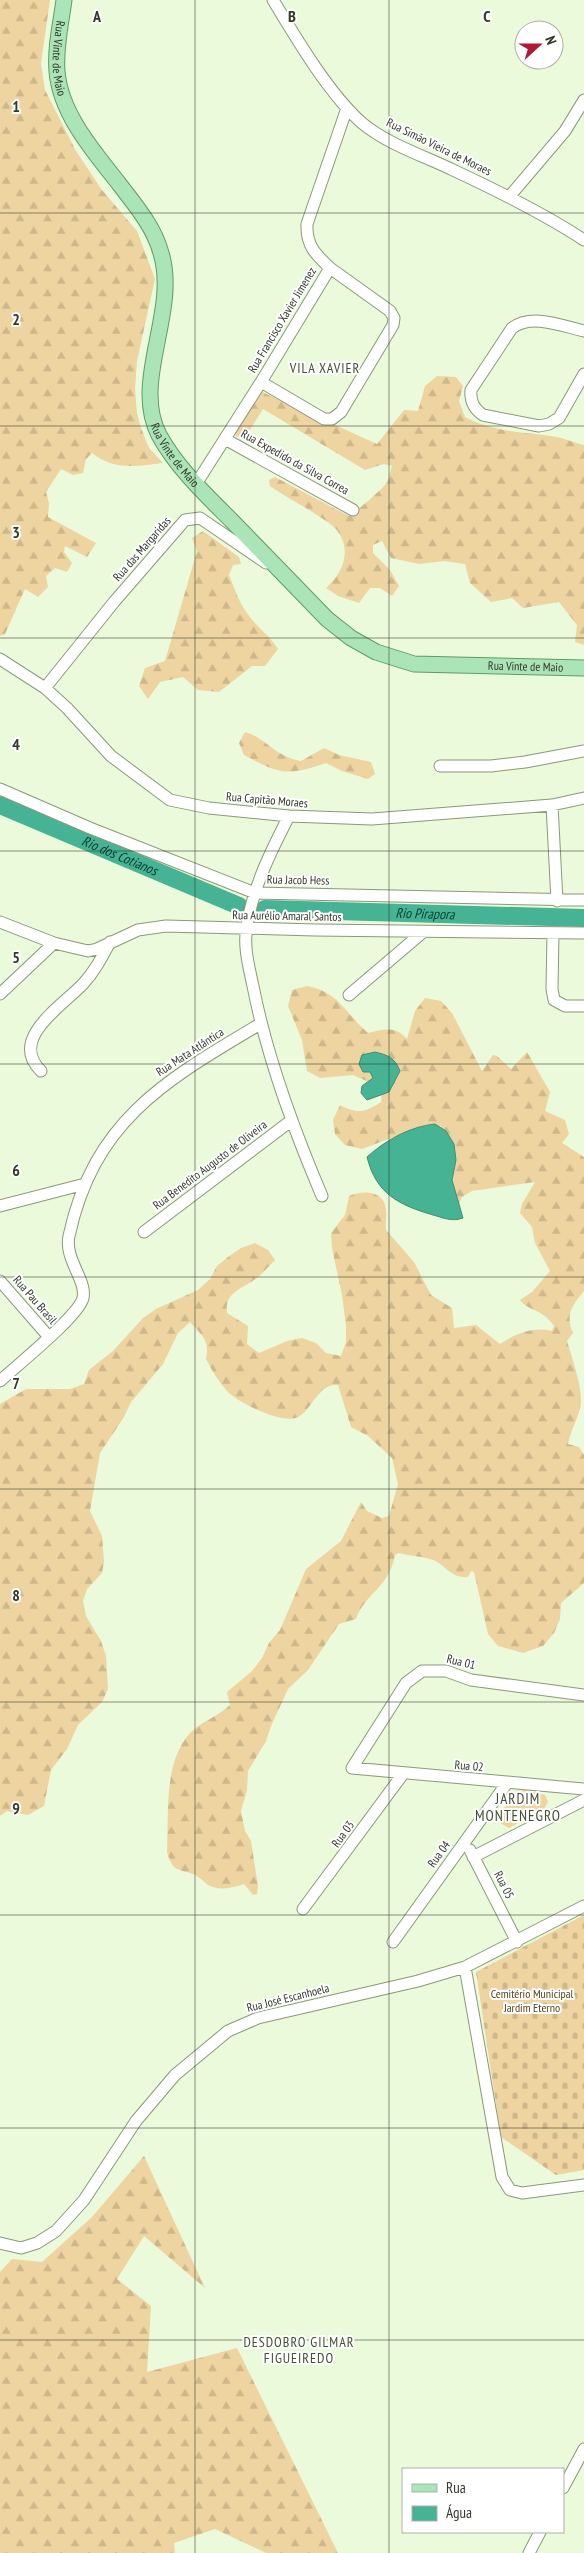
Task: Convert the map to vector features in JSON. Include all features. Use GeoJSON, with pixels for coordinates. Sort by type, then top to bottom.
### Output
{"type":"FeatureCollection","features":[{"type":"Feature","properties":{"kind":"main road","name":"Rua Vinte de Maio"},"geometry":{"type":"LineString","coordinates":[[64,0],[57,61],[60,92],[88,143],[137,206],[152,230],[161,252],[165,272],[166,300],[151,385],[151,410],[163,440],[196,484],[327,618],[351,638],[376,652],[414,664],[584,668]]}},
{"type":"Feature","properties":{"kind":"street","name":"Rua Simão Vieira de Moraes"},"geometry":{"type":"LineString","coordinates":[[273,0],[299,42],[347,108],[364,124],[397,144],[509,197],[584,240]]}},
{"type":"Feature","properties":{"kind":"street"},"geometry":{"type":"LineString","coordinates":[[509,197],[565,131],[584,100]]}},
{"type":"Feature","properties":{"kind":"street","name":"Rua Francisco Xavier Jimenez"},"geometry":{"type":"LineString","coordinates":[[196,484],[330,268],[314,252],[307,238],[307,224],[347,108]]}},
{"type":"Feature","properties":{"kind":"street"},"geometry":{"type":"LineString","coordinates":[[261,382],[324,419],[332,419],[341,412],[393,325],[394,318],[390,311],[330,268]]}},
{"type":"Feature","properties":{"kind":"street"},"geometry":{"type":"LineString","coordinates":[[584,331],[526,320],[512,328],[470,390],[470,398],[477,411],[483,415],[539,426],[549,424],[558,418],[584,374]]}},
{"type":"Feature","properties":{"kind":"street","name":"Rua Expedido da Silva Correa"},"geometry":{"type":"LineString","coordinates":[[224,439],[353,510]]}},
{"type":"Feature","properties":{"kind":"street","name":"Rua das Margaridas"},"geometry":{"type":"LineString","coordinates":[[45,688],[114,602],[185,520],[200,518],[286,576]]}},
{"type":"Feature","properties":{"kind":"street","name":"Rua Capitão Moraes"},"geometry":{"type":"LineString","coordinates":[[0,659],[45,688],[67,708],[111,756],[170,800],[209,808],[289,816],[372,819],[552,805],[584,798]]}},
{"type":"Feature","properties":{"kind":"street"},"geometry":{"type":"LineString","coordinates":[[440,766],[491,766],[525,762],[584,750]]}},
{"type":"Feature","properties":{"kind":"street","name":"Rua Jacob Hess"},"geometry":{"type":"LineString","coordinates":[[0,789],[90,828],[255,893],[557,901],[584,900]]}},
{"type":"Feature","properties":{"kind":"street"},"geometry":{"type":"LineString","coordinates":[[552,805],[557,901]]}},
{"type":"Feature","properties":{"kind":"street"},"geometry":{"type":"LineString","coordinates":[[289,816],[269,857],[255,893],[246,928],[246,956],[260,1024],[292,1120],[322,1196]]}},
{"type":"Feature","properties":{"kind":"street","name":"Rua Aurélio Amaral Santos"},"geometry":{"type":"LineString","coordinates":[[0,922],[54,943],[88,951],[97,949],[138,930],[166,926],[423,932],[584,933]]}},
{"type":"Feature","properties":{"kind":"street"},"geometry":{"type":"LineString","coordinates":[[349,995],[423,932]]}},
{"type":"Feature","properties":{"kind":"street"},"geometry":{"type":"LineString","coordinates":[[553,933],[552,989],[554,1000],[565,1006],[584,1006]]}},
{"type":"Feature","properties":{"kind":"street"},"geometry":{"type":"LineString","coordinates":[[40,1071],[33,1064],[29,1051],[31,1038],[41,1025],[94,971],[110,942]]}},
{"type":"Feature","properties":{"kind":"street"},"geometry":{"type":"LineString","coordinates":[[0,994],[54,943]]}},
{"type":"Feature","properties":{"kind":"street","name":"Rua Mata Atlântica"},"geometry":{"type":"LineString","coordinates":[[0,1381],[76,1310],[83,1298],[82,1286],[70,1257],[68,1238],[85,1184],[106,1144],[134,1112],[171,1079],[260,1024]]}},
{"type":"Feature","properties":{"kind":"street","name":"Rua Benedito Augusto de Oliveira"},"geometry":{"type":"LineString","coordinates":[[144,1232],[292,1120]]}},
{"type":"Feature","properties":{"kind":"street"},"geometry":{"type":"LineString","coordinates":[[0,1206],[85,1184]]}},
{"type":"Feature","properties":{"kind":"street","name":"Rua Pau Brasil"},"geometry":{"type":"LineString","coordinates":[[0,1281],[49,1337]]}},
{"type":"Feature","properties":{"kind":"street","name":"Rua 01"},"geometry":{"type":"LineString","coordinates":[[352,1768],[406,1683],[422,1672],[446,1671],[471,1680],[584,1695]]}},
{"type":"Feature","properties":{"kind":"street","name":"Rua 02"},"geometry":{"type":"LineString","coordinates":[[352,1768],[584,1790]]}},
{"type":"Feature","properties":{"kind":"street","name":"Rua 03"},"geometry":{"type":"LineString","coordinates":[[303,1909],[403,1774]]}},
{"type":"Feature","properties":{"kind":"street","name":"Rua 04"},"geometry":{"type":"LineString","coordinates":[[393,1942],[507,1783]]}},
{"type":"Feature","properties":{"kind":"street"},"geometry":{"type":"LineString","coordinates":[[474,1857],[584,1800]]}},
{"type":"Feature","properties":{"kind":"street","name":"Rua 05"},"geometry":{"type":"LineString","coordinates":[[465,1841],[518,1942]]}},
{"type":"Feature","properties":{"kind":"street","name":"Rua José Escanhoela"},"geometry":{"type":"LineString","coordinates":[[0,2243],[20,2248],[37,2243],[56,2231],[84,2200],[136,2120],[175,2075],[228,2031],[258,2018],[418,1981],[465,1968],[584,1906]]}},
{"type":"Feature","properties":{"kind":"street"},"geometry":{"type":"LineString","coordinates":[[465,1968],[493,2137],[502,2177],[510,2190],[522,2194],[584,2185]]}},
{"type":"Feature","properties":{"kind":"street"},"geometry":{"type":"LineString","coordinates":[[564,2486],[584,2449]]}},
{"type":"Feature","properties":{"kind":"street"},"geometry":{"type":"LineString","coordinates":[[529,2553],[539,2533]]}},
{"type":"Feature","properties":{"kind":"green space"},"geometry":{"type":"Polygon","coordinates":[[[0,0],[50,0],[41,63],[45,90],[76,151],[102,190],[137,231],[155,279],[137,361],[135,389],[137,413],[141,428],[149,448],[163,463],[135,466],[117,465],[100,459],[92,453],[86,459],[83,473],[73,475],[61,469],[46,492],[49,503],[48,517],[96,543],[87,557],[65,546],[64,552],[72,563],[67,572],[55,568],[46,576],[48,587],[38,597],[25,589],[5,634],[0,636],[0,0]]]}},
{"type":"Feature","properties":{"kind":"green space"},"geometry":{"type":"Polygon","coordinates":[[[437,376],[456,377],[463,386],[459,401],[465,417],[500,429],[557,437],[584,445],[584,645],[575,642],[577,625],[559,602],[523,608],[512,598],[491,602],[470,583],[465,564],[444,561],[419,564],[391,558],[382,541],[373,545],[373,553],[390,570],[399,586],[392,596],[380,588],[370,588],[359,603],[338,596],[326,588],[337,575],[344,561],[344,545],[341,537],[331,525],[270,486],[269,480],[275,477],[349,516],[385,485],[392,466],[384,464],[365,470],[263,409],[245,438],[237,437],[233,431],[260,391],[377,444],[404,410],[418,411],[425,386],[437,376]]]}},
{"type":"Feature","properties":{"kind":"green space"},"geometry":{"type":"Polygon","coordinates":[[[203,531],[239,557],[241,564],[233,565],[229,575],[236,592],[246,612],[278,649],[265,666],[252,666],[219,692],[198,690],[183,677],[160,682],[148,699],[139,686],[145,668],[165,661],[197,551],[192,538],[203,531]]]}},
{"type":"Feature","properties":{"kind":"green space"},"geometry":{"type":"Polygon","coordinates":[[[245,732],[292,759],[301,761],[324,748],[339,755],[371,762],[375,774],[368,779],[342,771],[326,763],[302,770],[276,770],[244,755],[239,743],[245,732]]]}},
{"type":"Feature","properties":{"kind":"green space"},"geometry":{"type":"Polygon","coordinates":[[[307,986],[327,993],[334,998],[368,1033],[394,1030],[407,1039],[415,1011],[425,998],[441,1001],[452,1013],[482,1071],[493,1055],[497,1056],[511,1069],[527,1052],[550,1092],[545,1111],[565,1120],[569,1134],[562,1143],[584,1157],[584,1291],[571,1310],[570,1321],[573,1333],[567,1341],[581,1396],[580,1408],[568,1444],[579,1447],[584,1455],[584,1583],[561,1603],[560,1619],[554,1633],[543,1646],[523,1653],[498,1646],[488,1634],[474,1572],[471,1571],[468,1577],[462,1577],[430,1559],[399,1553],[395,1555],[388,1575],[365,1603],[356,1619],[339,1624],[308,1670],[288,1689],[266,1741],[248,1771],[247,1790],[241,1811],[245,1831],[251,1841],[258,1886],[257,1894],[253,1895],[244,1884],[226,1888],[212,1887],[197,1876],[177,1869],[169,1859],[167,1852],[168,1806],[171,1774],[175,1759],[181,1745],[190,1733],[230,1705],[227,1692],[252,1671],[262,1658],[269,1643],[280,1630],[306,1569],[341,1541],[361,1502],[367,1511],[382,1518],[389,1516],[398,1484],[392,1458],[368,1436],[351,1427],[338,1385],[325,1388],[303,1414],[291,1419],[261,1412],[233,1396],[221,1384],[211,1368],[206,1359],[206,1342],[190,1322],[178,1333],[163,1364],[131,1402],[124,1417],[100,1453],[90,1511],[102,1536],[104,1562],[102,1573],[87,1589],[83,1601],[86,1616],[101,1641],[106,1656],[108,1689],[102,1702],[78,1725],[67,1749],[51,1770],[44,1806],[28,1815],[7,1811],[0,1816],[0,1404],[26,1389],[70,1389],[84,1384],[89,1370],[113,1351],[143,1318],[156,1309],[198,1290],[210,1279],[217,1266],[241,1248],[255,1243],[268,1250],[275,1260],[253,1281],[236,1291],[227,1306],[227,1313],[248,1326],[247,1344],[259,1353],[287,1341],[302,1338],[316,1343],[326,1353],[341,1356],[346,1342],[346,1326],[331,1233],[345,1215],[349,1196],[360,1193],[377,1195],[385,1203],[386,1230],[414,1262],[431,1295],[452,1308],[454,1328],[476,1325],[500,1344],[531,1330],[552,1331],[554,1326],[545,1316],[527,1307],[520,1300],[532,1292],[550,1271],[535,1243],[532,1227],[520,1213],[522,1204],[535,1182],[472,1191],[462,1197],[454,1216],[441,1126],[426,1125],[362,1149],[345,1145],[335,1134],[333,1120],[340,1105],[356,1111],[370,1108],[381,1102],[382,1088],[353,1075],[320,1078],[307,1071],[302,1040],[288,1006],[292,990],[307,986]]]}},
{"type":"Feature","properties":{"kind":"green space"},"geometry":{"type":"Polygon","coordinates":[[[526,1790],[545,1795],[548,1802],[544,1809],[509,1828],[500,1823],[499,1815],[517,1791],[526,1790]]]}},
{"type":"Feature","properties":{"kind":"green space","name":"Cemitério Municipal Jardim Eterno"},"geometry":{"type":"Polygon","coordinates":[[[584,1915],[584,2170],[556,2175],[501,2137],[476,1972],[584,1915]]]}},
{"type":"Feature","properties":{"kind":"green space"},"geometry":{"type":"Polygon","coordinates":[[[144,2156],[205,2288],[144,2236],[117,2279],[151,2306],[147,2372],[237,2348],[338,2553],[266,2553],[215,2529],[174,2543],[175,2553],[0,2553],[0,2272],[12,2259],[42,2262],[92,2217],[144,2156]]]}},
{"type":"Feature","properties":{"kind":"water"},"geometry":{"type":"Polygon","coordinates":[[[375,1052],[390,1058],[396,1063],[400,1071],[389,1092],[367,1100],[361,1093],[362,1086],[373,1078],[370,1072],[363,1072],[359,1064],[362,1055],[375,1052]]]}},
{"type":"Feature","properties":{"kind":"water"},"geometry":{"type":"Polygon","coordinates":[[[435,1124],[446,1131],[454,1144],[456,1160],[452,1180],[463,1218],[448,1219],[400,1202],[383,1189],[376,1180],[367,1157],[398,1135],[416,1128],[435,1124]]]}},
{"type":"Feature","properties":{"kind":"waterway","name":"Rio dos Cotianos"},"geometry":{"type":"LineString","coordinates":[[0,805],[239,906]]}},
{"type":"Feature","properties":{"kind":"waterway","name":"Rio Pirapora"},"geometry":{"type":"LineString","coordinates":[[265,909],[584,918]]}},
{"type":"Feature","properties":{"kind":"district","name":"VILA XAVIER"},"geometry":{"type":"Point","coordinates":[325,368]}},
{"type":"Feature","properties":{"kind":"district","name":"JARDIM MONTENEGRO"},"geometry":{"type":"Point","coordinates":[518,1808]}},
{"type":"Feature","properties":{"kind":"district","name":"DESDOBRO GILMAR FIGUEIREDO"},"geometry":{"type":"Point","coordinates":[299,2350]}}]}
